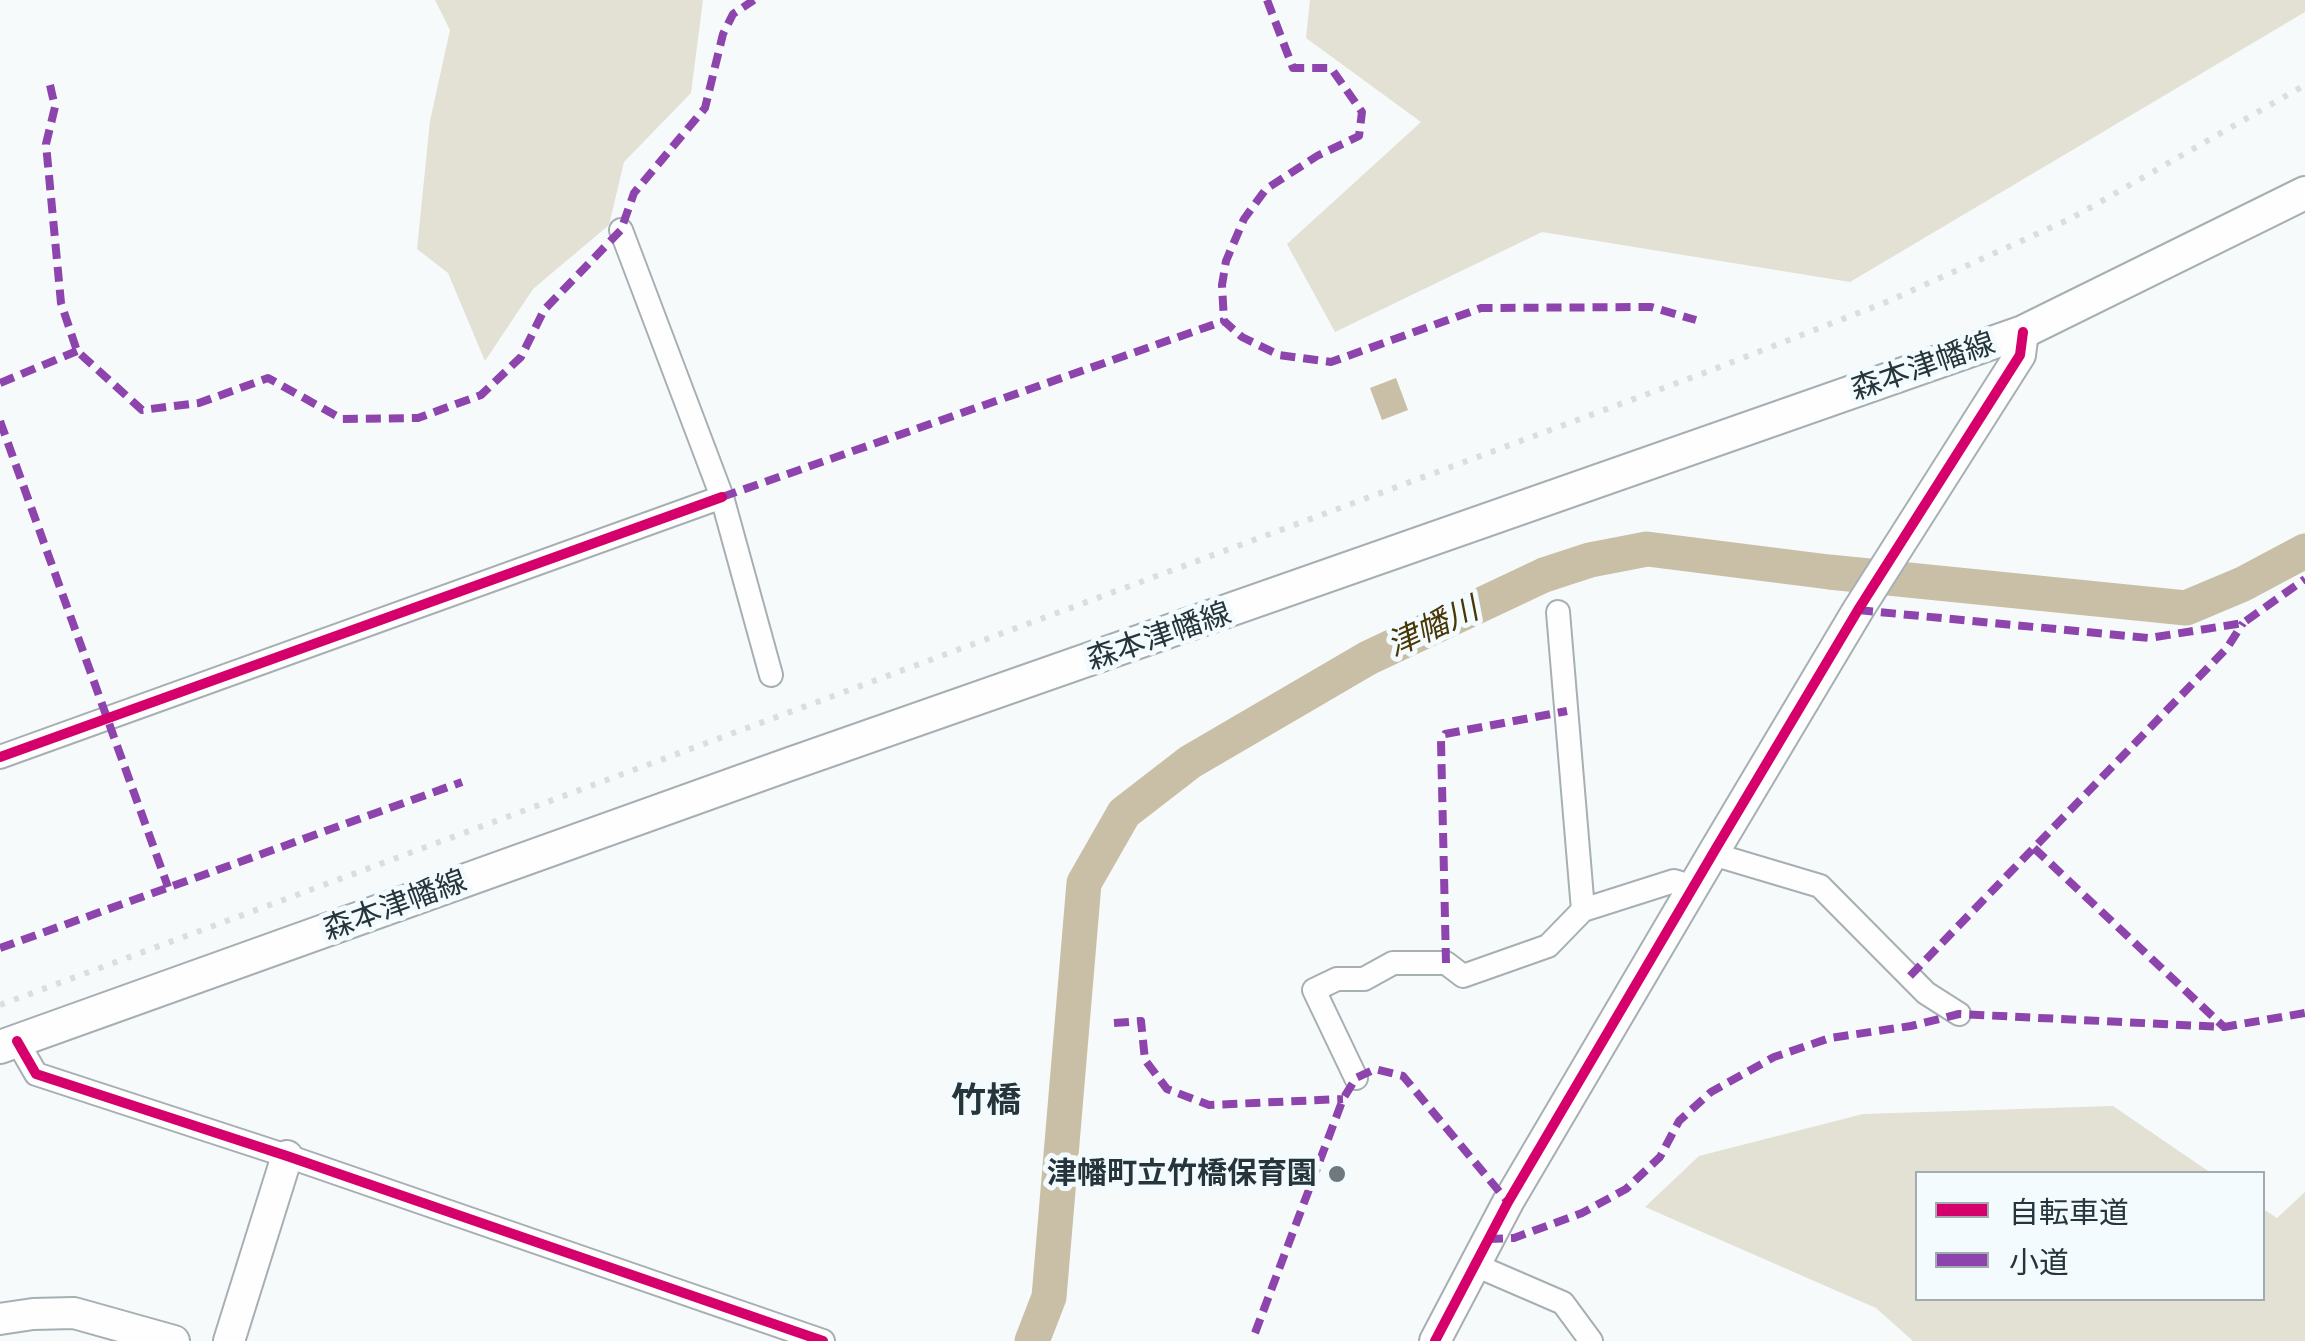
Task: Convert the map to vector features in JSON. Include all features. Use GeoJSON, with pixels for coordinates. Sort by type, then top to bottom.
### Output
{"type":"FeatureCollection","features":[{"type":"Feature","properties":{"kind":"main road","name":"森本津幡線"},"geometry":{"type":"LineString","coordinates":[[9,1044],[787,765],[2022,332],[2305,193]]}},
{"type":"Feature","properties":{"kind":"street"},"geometry":{"type":"LineString","coordinates":[[620,230],[722,497],[772,676]]}},
{"type":"Feature","properties":{"kind":"street"},"geometry":{"type":"LineString","coordinates":[[1435,1341],[1508,1202],[1715,850],[1858,610],[2020,355],[2022,332]]}},
{"type":"Feature","properties":{"kind":"street"},"geometry":{"type":"LineString","coordinates":[[0,757],[722,497]]}},
{"type":"Feature","properties":{"kind":"street"},"geometry":{"type":"LineString","coordinates":[[1558,612],[1583,910]]}},
{"type":"Feature","properties":{"kind":"street"},"geometry":{"type":"LineString","coordinates":[[1715,850],[1726,858],[1820,886],[1926,993],[1959,1014]]}},
{"type":"Feature","properties":{"kind":"street"},"geometry":{"type":"LineString","coordinates":[[1356,1078],[1314,990],[1337,979],[1364,979],[1392,963],[1446,963],[1464,976],[1548,946],[1583,910],[1674,882],[1694,887]]}},
{"type":"Feature","properties":{"kind":"street"},"geometry":{"type":"LineString","coordinates":[[9,1044],[36,1074],[823,1341]]}},
{"type":"Feature","properties":{"kind":"street"},"geometry":{"type":"LineString","coordinates":[[229,1341],[287,1156]]}},
{"type":"Feature","properties":{"kind":"street"},"geometry":{"type":"LineString","coordinates":[[1475,1266],[1562,1302],[1591,1341]]}},
{"type":"Feature","properties":{"kind":"street"},"geometry":{"type":"LineString","coordinates":[[0,1320],[74,1312],[174,1341]]}},
{"type":"Feature","properties":{"kind":"shaded area"},"geometry":{"type":"Polygon","coordinates":[[[435,0],[703,0],[691,93],[624,162],[609,225],[533,289],[485,361],[448,273],[417,249],[430,121],[450,30],[435,0]]]}},
{"type":"Feature","properties":{"kind":"shaded area"},"geometry":{"type":"Polygon","coordinates":[[[1310,0],[2305,0],[2305,12],[1850,282],[1542,232],[1335,332],[1287,244],[1421,122],[1306,38],[1310,0]]]}},
{"type":"Feature","properties":{"kind":"shaded area"},"geometry":{"type":"Polygon","coordinates":[[[1396,378],[1408,410],[1382,420],[1370,388],[1396,378]]]}},
{"type":"Feature","properties":{"kind":"shaded area"},"geometry":{"type":"Polygon","coordinates":[[[2113,1106],[2208,1171],[1915,1171],[1915,1301],[2265,1301],[2265,1210],[2277,1218],[2305,1192],[2305,1341],[1913,1341],[1876,1308],[1645,1207],[1699,1156],[1863,1114],[2113,1106]]]}},
{"type":"Feature","properties":{"kind":"waterway","name":"津幡川"},"geometry":{"type":"LineString","coordinates":[[1032,1341],[1049,1297],[1084,883],[1124,813],[1190,762],[1368,658],[1544,575],[1590,560],[1647,549],[1829,572],[2186,608],[2305,551]]}},
{"type":"Feature","properties":{"kind":"railway"},"geometry":{"type":"LineString","coordinates":[[0,1005],[1889,301],[2072,218],[2305,85]]}},
{"type":"Feature","properties":{"kind":"marked path"},"geometry":{"type":"LineString","coordinates":[[50,85],[55,107],[46,144],[61,303],[77,351],[142,410],[199,403],[268,378],[342,419],[418,418],[481,395],[521,357],[544,310],[621,230],[634,193],[705,108],[723,34],[733,14],[754,0]]}},
{"type":"Feature","properties":{"kind":"marked path"},"geometry":{"type":"LineString","coordinates":[[1267,0],[1293,68],[1331,68],[1362,112],[1359,136],[1317,156],[1266,189],[1244,219],[1226,261],[1222,285],[1224,321],[1242,337],[1279,355],[1331,362],[1481,308],[1651,307],[1696,320]]}},
{"type":"Feature","properties":{"kind":"marked path"},"geometry":{"type":"LineString","coordinates":[[722,497],[1224,321]]}},
{"type":"Feature","properties":{"kind":"marked path"},"geometry":{"type":"LineString","coordinates":[[0,383],[77,351]]}},
{"type":"Feature","properties":{"kind":"marked path"},"geometry":{"type":"LineString","coordinates":[[0,421],[168,887]]}},
{"type":"Feature","properties":{"kind":"marked path"},"geometry":{"type":"LineString","coordinates":[[1858,610],[2149,638],[2243,623],[2305,579]]}},
{"type":"Feature","properties":{"kind":"marked path"},"geometry":{"type":"LineString","coordinates":[[1910,976],[2227,648],[2243,623]]}},
{"type":"Feature","properties":{"kind":"marked path"},"geometry":{"type":"LineString","coordinates":[[1446,963],[1441,741],[1445,734],[1567,711]]}},
{"type":"Feature","properties":{"kind":"marked path"},"geometry":{"type":"LineString","coordinates":[[0,948],[462,782]]}},
{"type":"Feature","properties":{"kind":"marked path"},"geometry":{"type":"LineString","coordinates":[[2034,848],[2224,1027]]}},
{"type":"Feature","properties":{"kind":"marked path"},"geometry":{"type":"LineString","coordinates":[[1488,1239],[1514,1238],[1582,1213],[1626,1189],[1660,1157],[1679,1121],[1711,1092],[1774,1057],[1830,1038],[1911,1026],[1959,1014],[2224,1027],[2305,1013]]}},
{"type":"Feature","properties":{"kind":"marked path"},"geometry":{"type":"LineString","coordinates":[[1114,1023],[1141,1021],[1145,1060],[1167,1089],[1209,1105],[1343,1099]]}},
{"type":"Feature","properties":{"kind":"marked path"},"geometry":{"type":"LineString","coordinates":[[1255,1333],[1343,1099],[1356,1078],[1375,1069],[1403,1076],[1508,1202]]}},
{"type":"Feature","properties":{"kind":"cycle path"},"geometry":{"type":"LineString","coordinates":[[1435,1341],[1508,1202],[1715,850],[1858,610],[2020,355],[2023,332]]}},
{"type":"Feature","properties":{"kind":"cycle path"},"geometry":{"type":"LineString","coordinates":[[0,757],[722,497]]}},
{"type":"Feature","properties":{"kind":"cycle path"},"geometry":{"type":"LineString","coordinates":[[17,1041],[36,1074],[823,1341]]}},
{"type":"Feature","properties":{"kind":"place","name":"津幡町立竹橋保育園"},"geometry":{"type":"Point","coordinates":[1337,1174]}},
{"type":"Feature","properties":{"kind":"district","name":"竹橋"},"geometry":{"type":"Point","coordinates":[986,1102]}}]}
